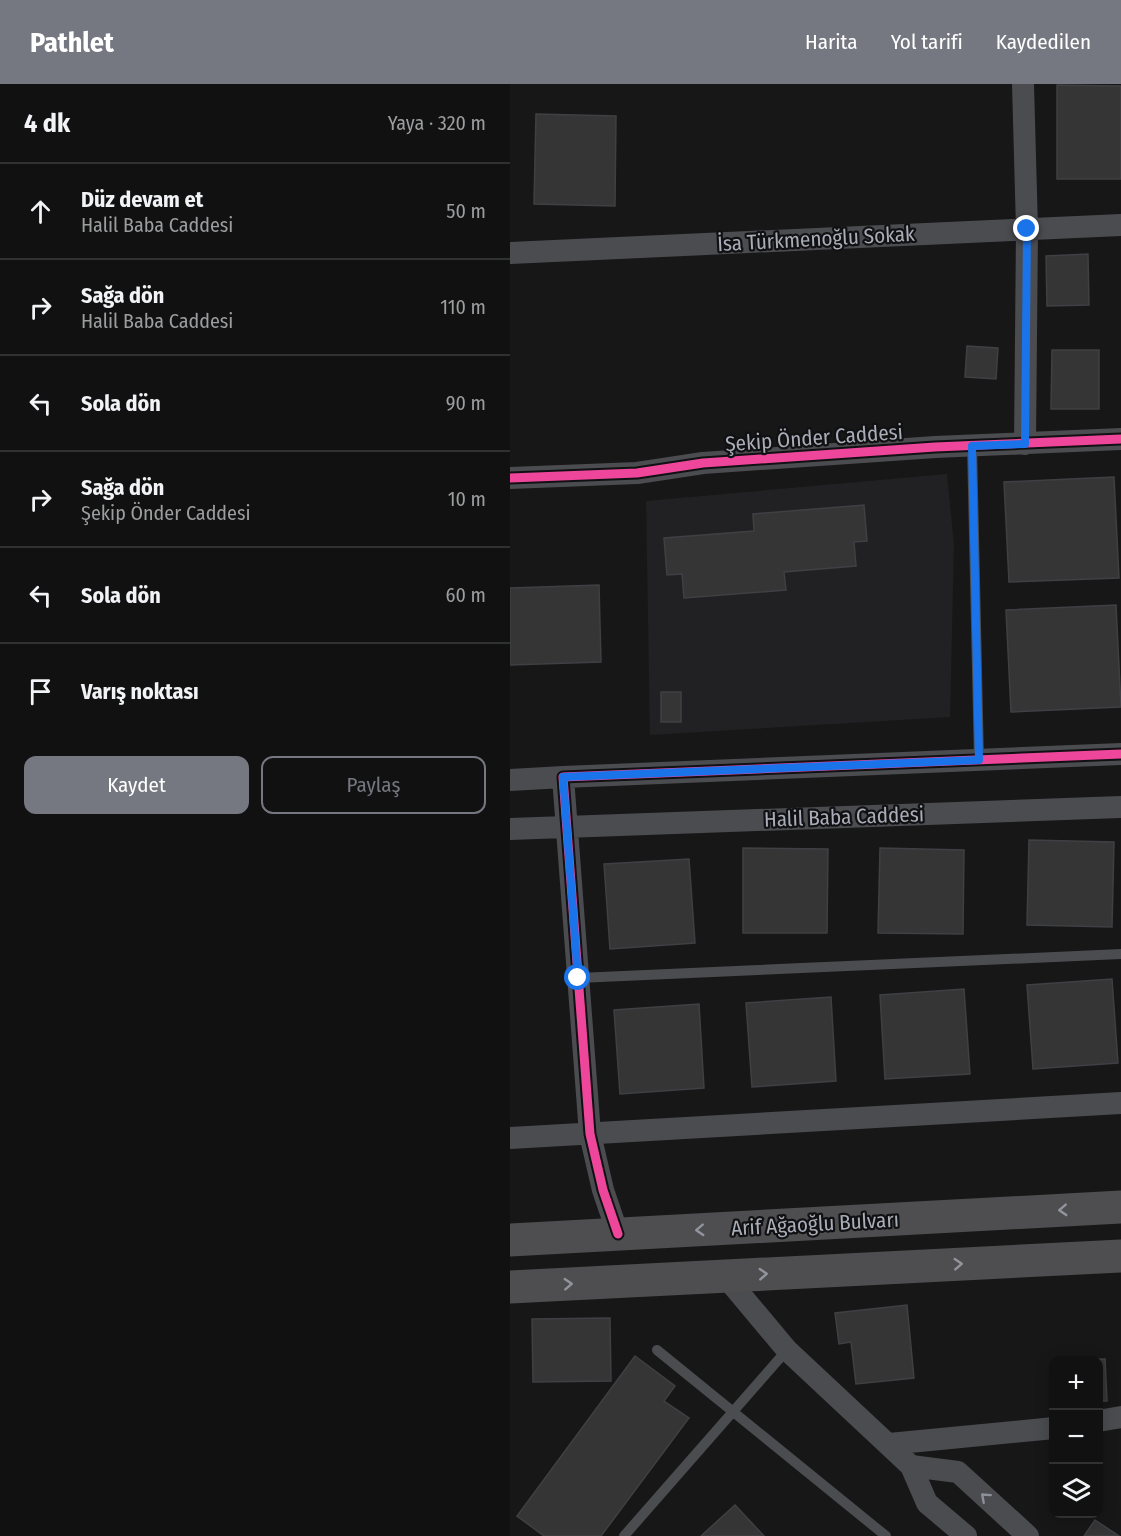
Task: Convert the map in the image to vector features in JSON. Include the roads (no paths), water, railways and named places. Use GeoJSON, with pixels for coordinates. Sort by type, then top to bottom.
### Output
{"type":"FeatureCollection","features":[{"type":"Feature","properties":{"kind":"highway","name":"Arif Ağaoğlu Bulvarı"},"geometry":{"type":"LineString","coordinates":[[510,1240],[1121,1207]]}},
{"type":"Feature","properties":{"kind":"highway"},"geometry":{"type":"LineString","coordinates":[[510,1287],[1121,1256]]}},
{"type":"Feature","properties":{"kind":"street"},"geometry":{"type":"LineString","coordinates":[[1023,84],[1027,229],[1025,444]]}},
{"type":"Feature","properties":{"kind":"street","name":"İsa Türkmenoğlu Sokak"},"geometry":{"type":"LineString","coordinates":[[510,253],[1121,225]]}},
{"type":"Feature","properties":{"kind":"street","name":"Şekip Önder Caddesi"},"geometry":{"type":"LineString","coordinates":[[510,477],[636,472],[703,463],[1121,439]]}},
{"type":"Feature","properties":{"kind":"street"},"geometry":{"type":"LineString","coordinates":[[510,780],[1121,754]]}},
{"type":"Feature","properties":{"kind":"street"},"geometry":{"type":"LineString","coordinates":[[563,777],[590,1134],[603,1190],[618,1234]]}},
{"type":"Feature","properties":{"kind":"street","name":"Halil Baba Caddesi"},"geometry":{"type":"LineString","coordinates":[[510,829],[1121,807]]}},
{"type":"Feature","properties":{"kind":"street"},"geometry":{"type":"LineString","coordinates":[[510,1138],[1121,1103]]}},
{"type":"Feature","properties":{"kind":"street"},"geometry":{"type":"LineString","coordinates":[[724,1276],[787,1350],[911,1466],[927,1503],[966,1536]]}},
{"type":"Feature","properties":{"kind":"street"},"geometry":{"type":"LineString","coordinates":[[1103,1420],[1121,1417]]}},
{"type":"Feature","properties":{"kind":"street"},"geometry":{"type":"LineString","coordinates":[[889,1444],[1049,1428]]}},
{"type":"Feature","properties":{"kind":"street"},"geometry":{"type":"LineString","coordinates":[[911,1466],[958,1472],[1028,1536]]}},
{"type":"Feature","properties":{"kind":"lane"},"geometry":{"type":"LineString","coordinates":[[972,446],[979,760]]}},
{"type":"Feature","properties":{"kind":"lane"},"geometry":{"type":"LineString","coordinates":[[578,978],[1121,954]]}},
{"type":"Feature","properties":{"kind":"lane"},"geometry":{"type":"LineString","coordinates":[[657,1350],[886,1536]]}},
{"type":"Feature","properties":{"kind":"lane"},"geometry":{"type":"LineString","coordinates":[[624,1536],[787,1350]]}}]}
